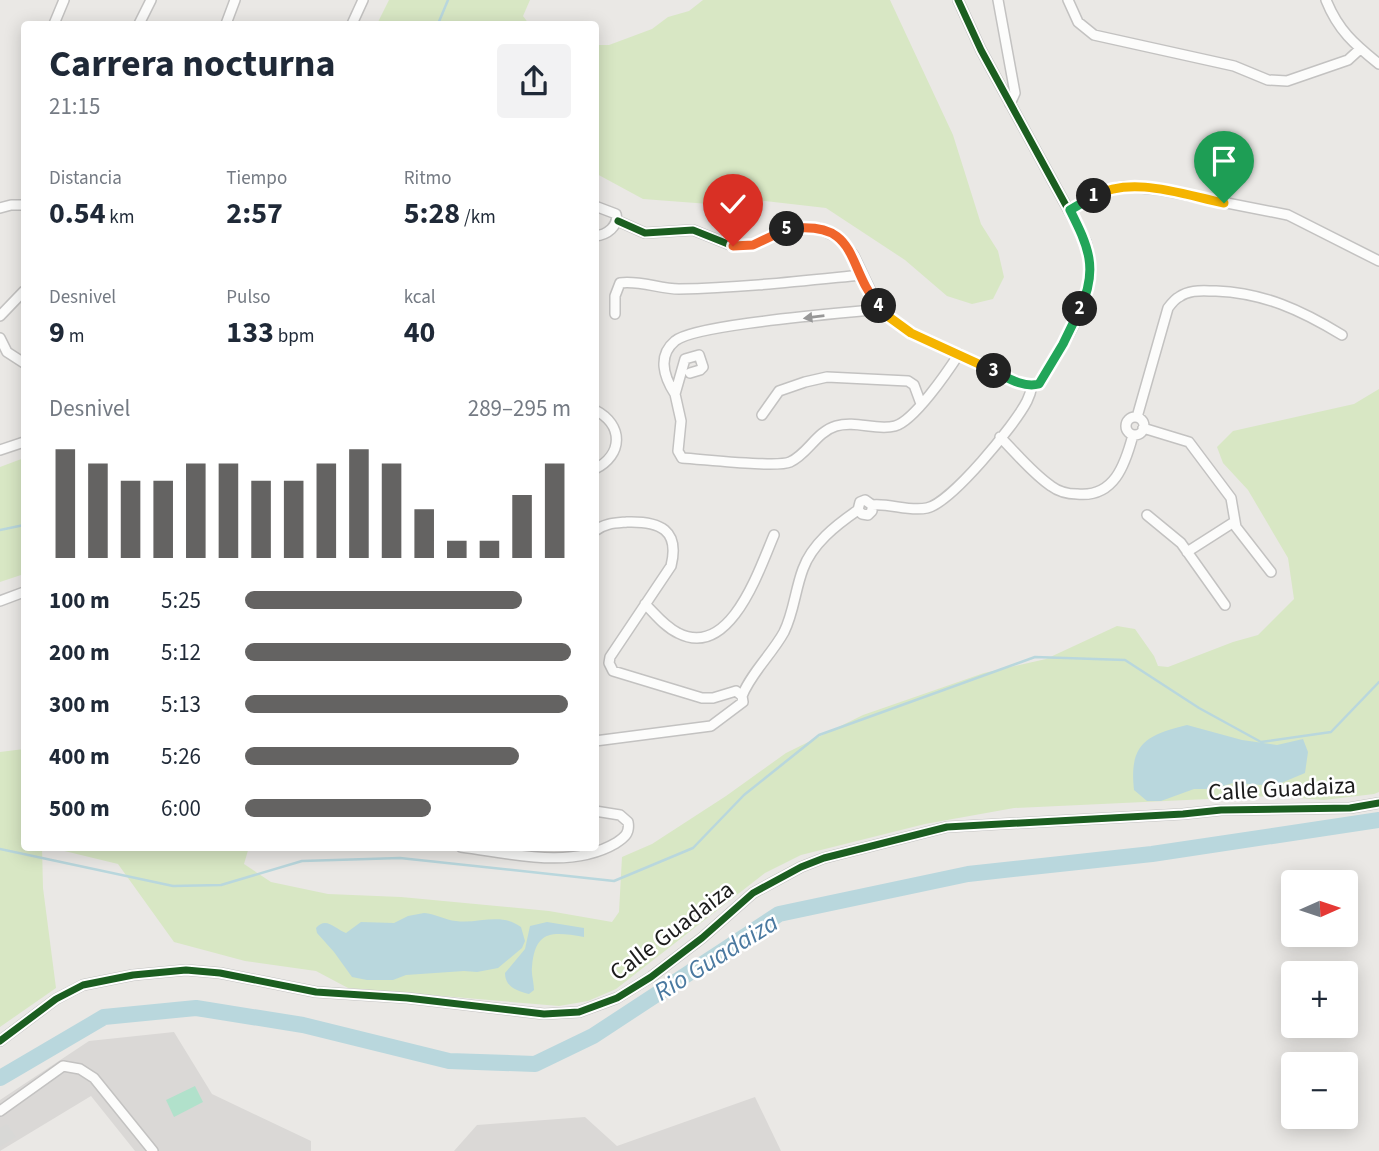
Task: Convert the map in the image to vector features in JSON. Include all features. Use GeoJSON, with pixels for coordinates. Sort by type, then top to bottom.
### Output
{"type":"FeatureCollection","features":[{"type":"Feature","properties":{"kind":"street"},"geometry":{"type":"LineString","coordinates":[[55,21],[64,0]]}},
{"type":"Feature","properties":{"kind":"street"},"geometry":{"type":"LineString","coordinates":[[140,21],[150,0]]}},
{"type":"Feature","properties":{"kind":"street"},"geometry":{"type":"LineString","coordinates":[[227,21],[235,0]]}},
{"type":"Feature","properties":{"kind":"street"},"geometry":{"type":"LineString","coordinates":[[353,21],[363,0]]}},
{"type":"Feature","properties":{"kind":"street"},"geometry":{"type":"LineString","coordinates":[[618,221],[645,233],[692,230],[733,246],[753,245],[782,230],[818,228],[841,239],[854,257],[874,300],[911,333],[1020,383],[1032,386],[1039,384],[1063,344],[1087,294],[1091,274],[1086,242],[1010,104],[958,0]]}},
{"type":"Feature","properties":{"kind":"street"},"geometry":{"type":"LineString","coordinates":[[998,0],[1015,93],[1010,104]]}},
{"type":"Feature","properties":{"kind":"street"},"geometry":{"type":"LineString","coordinates":[[1068,0],[1078,22],[1094,35],[1234,66],[1268,80],[1287,81],[1348,60],[1360,49]]}},
{"type":"Feature","properties":{"kind":"street"},"geometry":{"type":"LineString","coordinates":[[1326,0],[1335,22],[1360,49],[1379,64]]}},
{"type":"Feature","properties":{"kind":"street"},"geometry":{"type":"LineString","coordinates":[[1070,210],[1106,190],[1125,186],[1161,190],[1288,215],[1379,261]]}},
{"type":"Feature","properties":{"kind":"street"},"geometry":{"type":"LineString","coordinates":[[0,208],[21,205]]}},
{"type":"Feature","properties":{"kind":"street"},"geometry":{"type":"LineString","coordinates":[[599,208],[616,214],[618,221],[599,235]]}},
{"type":"Feature","properties":{"kind":"street"},"geometry":{"type":"LineString","coordinates":[[615,314],[615,296],[621,284],[629,282],[675,289],[729,288],[861,275]]}},
{"type":"Feature","properties":{"kind":"street"},"geometry":{"type":"LineString","coordinates":[[1137,417],[1168,308],[1179,297],[1193,291],[1251,294],[1282,303],[1342,335]]}},
{"type":"Feature","properties":{"kind":"street"},"geometry":{"type":"LineString","coordinates":[[0,316],[21,294]]}},
{"type":"Feature","properties":{"kind":"street"},"geometry":{"type":"LineString","coordinates":[[882,309],[714,328],[684,335],[675,341],[667,351],[663,364],[665,378],[675,394],[681,421],[678,451],[682,458],[774,464],[790,462],[814,439],[835,426],[895,426],[904,422],[921,404],[946,375],[959,354]]}},
{"type":"Feature","properties":{"kind":"street"},"geometry":{"type":"LineString","coordinates":[[0,338],[7,352],[21,361]]}},
{"type":"Feature","properties":{"kind":"street"},"geometry":{"type":"LineString","coordinates":[[675,394],[685,359],[699,355],[704,367],[690,373]]}},
{"type":"Feature","properties":{"kind":"street"},"geometry":{"type":"LineString","coordinates":[[762,415],[779,391],[827,377],[908,381],[914,386],[921,404]]}},
{"type":"Feature","properties":{"kind":"street"},"geometry":{"type":"LineString","coordinates":[[742,696],[783,633],[789,621],[803,569],[823,539],[858,510],[868,515],[872,511],[872,505],[923,509],[938,505],[954,492],[1000,438],[1027,403],[1032,386]]}},
{"type":"Feature","properties":{"kind":"street"},"geometry":{"type":"LineString","coordinates":[[599,413],[610,421],[616,432],[617,445],[610,458],[599,466]]}},
{"type":"Feature","properties":{"kind":"street"},"geometry":{"type":"LineString","coordinates":[[1137,417],[1142,421],[1143,428],[1140,433],[1133,435],[1127,431],[1126,424],[1137,417]]}},
{"type":"Feature","properties":{"kind":"street"},"geometry":{"type":"LineString","coordinates":[[1143,428],[1189,442],[1231,498],[1236,527],[1271,572]]}},
{"type":"Feature","properties":{"kind":"street"},"geometry":{"type":"LineString","coordinates":[[1000,438],[1052,487],[1063,493],[1082,495],[1096,494],[1108,487],[1125,464],[1133,435]]}},
{"type":"Feature","properties":{"kind":"street"},"geometry":{"type":"LineString","coordinates":[[0,450],[21,444]]}},
{"type":"Feature","properties":{"kind":"street"},"geometry":{"type":"LineString","coordinates":[[1147,515],[1181,543],[1225,605]]}},
{"type":"Feature","properties":{"kind":"street"},"geometry":{"type":"LineString","coordinates":[[599,529],[613,523],[648,521],[662,527],[672,538],[675,553],[671,566],[610,657],[609,663],[613,671],[702,698],[713,698],[736,691],[742,696],[743,702],[711,726],[599,740]]}},
{"type":"Feature","properties":{"kind":"street"},"geometry":{"type":"LineString","coordinates":[[1187,552],[1234,522]]}},
{"type":"Feature","properties":{"kind":"street"},"geometry":{"type":"LineString","coordinates":[[645,604],[678,633],[697,638],[708,638],[718,633],[731,620],[747,594],[774,535]]}},
{"type":"Feature","properties":{"kind":"street"},"geometry":{"type":"LineString","coordinates":[[0,601],[21,593]]}},
{"type":"Feature","properties":{"kind":"street","name":"Calle Guadaiza"},"geometry":{"type":"LineString","coordinates":[[0,1041],[56,999],[83,985],[133,975],[186,970],[220,973],[316,992],[407,998],[544,1014],[579,1012],[617,998],[651,977],[702,938],[753,893],[824,858],[947,827],[1221,810],[1350,808],[1379,803]]}},
{"type":"Feature","properties":{"kind":"street"},"geometry":{"type":"LineString","coordinates":[[599,812],[620,815],[628,822],[629,829],[626,836],[599,850]]}},
{"type":"Feature","properties":{"kind":"street"},"geometry":{"type":"LineString","coordinates":[[495,851],[545,857],[591,854],[597,851]]}},
{"type":"Feature","properties":{"kind":"street"},"geometry":{"type":"LineString","coordinates":[[0,1111],[63,1066],[80,1069],[94,1078],[153,1151]]}},
{"type":"Feature","properties":{"kind":"shaded area"},"geometry":{"type":"Polygon","coordinates":[[[174,1032],[212,1094],[311,1141],[311,1151],[135,1151],[91,1096],[0,1151],[0,1100],[89,1041],[174,1032]]]}},
{"type":"Feature","properties":{"kind":"shaded area"},"geometry":{"type":"Polygon","coordinates":[[[755,1097],[781,1151],[454,1151],[477,1125],[585,1117],[617,1146],[755,1097]]]}},
{"type":"Feature","properties":{"kind":"shaded area"},"geometry":{"type":"Polygon","coordinates":[[[7,1124],[16,1137],[0,1147],[0,1128],[7,1124]]]}},
{"type":"Feature","properties":{"kind":"green space"},"geometry":{"type":"Polygon","coordinates":[[[389,0],[530,0],[523,16],[527,21],[378,21],[389,0]]]}},
{"type":"Feature","properties":{"kind":"green space"},"geometry":{"type":"Polygon","coordinates":[[[703,0],[890,0],[953,135],[981,224],[998,251],[1004,277],[993,299],[972,304],[947,296],[905,260],[826,208],[765,201],[709,204],[643,199],[599,175],[599,45],[609,45],[652,29],[668,17],[689,11],[703,0]]]}},
{"type":"Feature","properties":{"kind":"green space"},"geometry":{"type":"Polygon","coordinates":[[[1379,389],[1379,792],[1374,794],[1324,800],[1274,796],[1014,808],[925,824],[801,855],[765,873],[616,989],[588,1001],[559,1006],[348,988],[316,971],[245,961],[174,942],[118,864],[64,851],[248,851],[244,864],[271,882],[328,894],[401,897],[549,911],[612,922],[619,912],[622,857],[652,844],[786,753],[863,715],[984,673],[1046,659],[1117,626],[1135,629],[1158,666],[1168,667],[1258,635],[1294,599],[1288,558],[1248,490],[1223,463],[1217,447],[1233,431],[1354,404],[1379,389]]]}},
{"type":"Feature","properties":{"kind":"green space"},"geometry":{"type":"Polygon","coordinates":[[[21,459],[21,575],[0,582],[0,467],[21,459]]]}},
{"type":"Feature","properties":{"kind":"green space"},"geometry":{"type":"Polygon","coordinates":[[[21,749],[21,851],[42,851],[43,888],[56,988],[0,1027],[0,752],[21,749]]]}},
{"type":"Feature","properties":{"kind":"green space"},"geometry":{"type":"Polygon","coordinates":[[[195,1086],[203,1102],[174,1117],[166,1100],[195,1086]]]}},
{"type":"Feature","properties":{"kind":"water"},"geometry":{"type":"Polygon","coordinates":[[[1187,725],[1242,740],[1277,745],[1303,739],[1308,752],[1305,773],[1274,786],[1233,783],[1213,789],[1194,789],[1161,801],[1147,801],[1134,790],[1134,762],[1137,752],[1150,738],[1187,725]]]}},
{"type":"Feature","properties":{"kind":"water"},"geometry":{"type":"Polygon","coordinates":[[[424,913],[465,922],[506,920],[521,927],[525,941],[522,948],[498,968],[477,972],[406,975],[393,980],[367,980],[352,977],[317,933],[316,928],[327,923],[346,933],[361,922],[394,923],[408,916],[424,913]]]}},
{"type":"Feature","properties":{"kind":"water"},"geometry":{"type":"Polygon","coordinates":[[[547,922],[584,928],[584,937],[555,934],[542,939],[534,955],[534,990],[529,994],[516,990],[507,982],[505,973],[525,949],[530,926],[547,922]]]}},
{"type":"Feature","properties":{"kind":"waterway"},"geometry":{"type":"LineString","coordinates":[[439,21],[448,0]]}},
{"type":"Feature","properties":{"kind":"waterway"},"geometry":{"type":"LineString","coordinates":[[0,530],[21,526]]}},
{"type":"Feature","properties":{"kind":"waterway"},"geometry":{"type":"LineString","coordinates":[[0,849],[173,886],[221,885],[302,861],[400,858],[614,881],[693,848],[744,795],[819,735],[1035,657],[1125,660],[1199,708],[1261,742],[1331,732],[1379,682]]}},
{"type":"Feature","properties":{"kind":"waterway","name":"Rio Guadaiza"},"geometry":{"type":"LineString","coordinates":[[0,1078],[104,1017],[196,1008],[303,1025],[449,1061],[535,1064],[593,1036],[779,914],[968,874],[1152,854],[1379,820]]}},
{"type":"Feature","properties":{"kind":"cycle path"},"geometry":{"type":"LineString","coordinates":[[618,221],[645,233],[693,230],[733,246],[753,245],[782,230],[818,228],[841,239],[854,256],[875,300],[889,317],[911,333],[1020,383],[1032,386],[1039,384],[1078,317],[1088,289],[1088,250],[981,50],[958,0]]}},
{"type":"Feature","properties":{"kind":"cycle path"},"geometry":{"type":"LineString","coordinates":[[0,1041],[56,999],[83,985],[133,975],[186,970],[220,973],[316,992],[407,998],[544,1014],[579,1012],[617,998],[651,977],[702,938],[753,893],[824,858],[947,827],[1221,810],[1350,808],[1379,803]]}},
{"type":"Feature","properties":{"kind":"route"},"geometry":{"type":"LineString","coordinates":[[733,246],[753,245],[782,230],[818,228],[841,239],[854,257],[874,300],[889,317],[931,343],[1032,386],[1039,384],[1063,344],[1087,294],[1091,274],[1090,258],[1086,242],[1070,210],[1106,190],[1125,186],[1161,190],[1224,203]]}}]}
